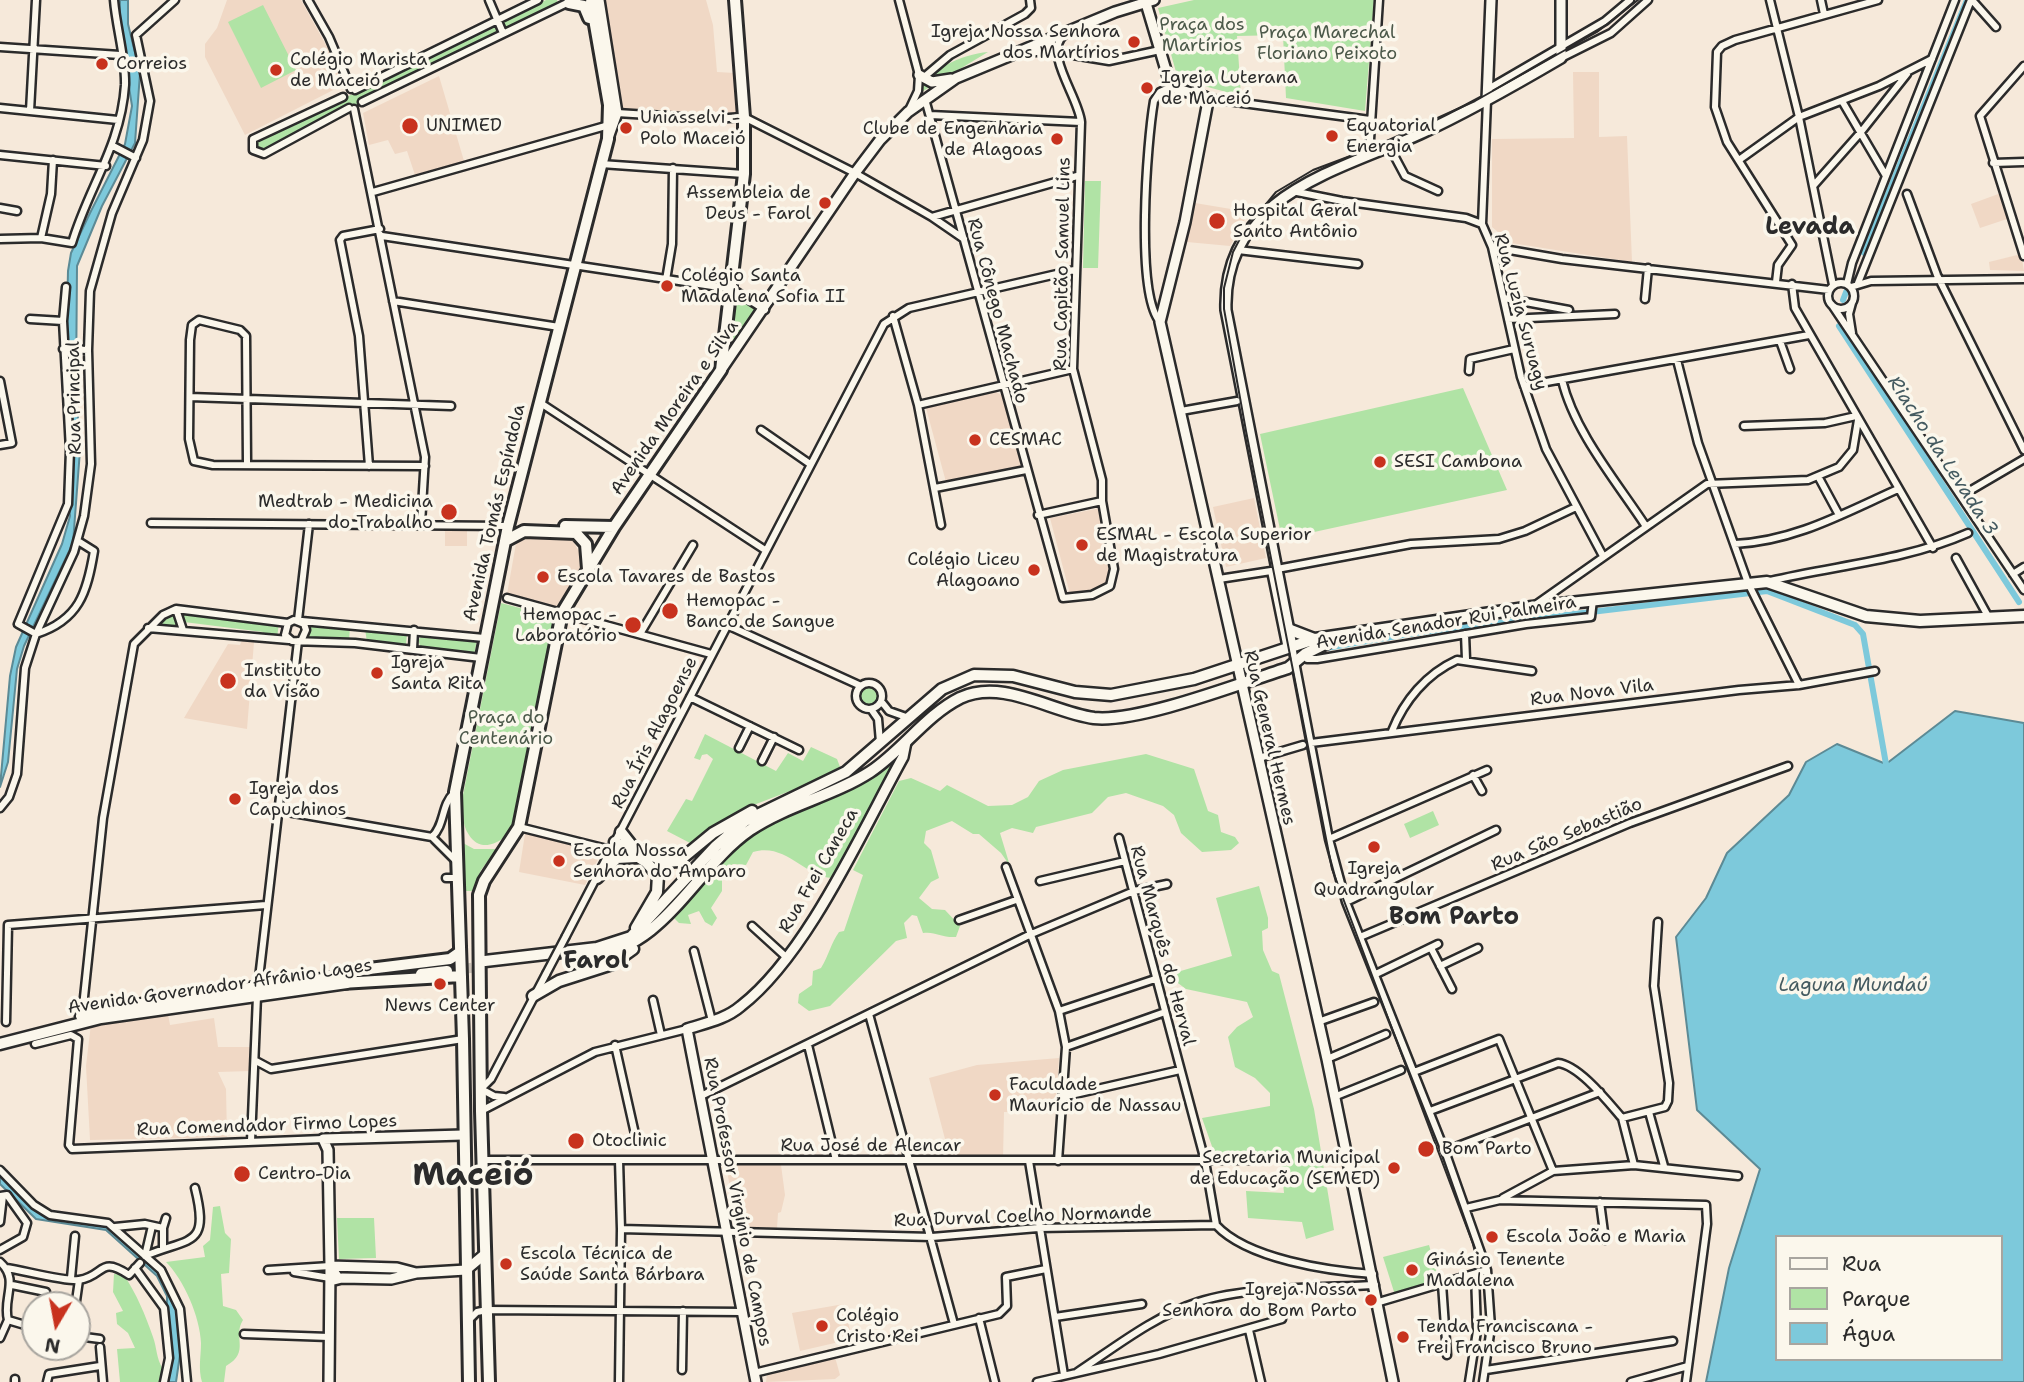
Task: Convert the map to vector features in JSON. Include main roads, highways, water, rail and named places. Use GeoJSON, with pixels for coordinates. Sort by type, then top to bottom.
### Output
{"type":"FeatureCollection","features":[{"type":"Feature","properties":{"kind":"highway","name":"Avenida Moreira e Silva"},"geometry":{"type":"LineString","coordinates":[[489,1382],[477,918],[484,881],[519,827],[562,613],[614,527],[721,370],[744,174],[744,117],[735,0]]}},
{"type":"Feature","properties":{"kind":"highway"},"geometry":{"type":"LineString","coordinates":[[595,1],[607,93]]}},
{"type":"Feature","properties":{"kind":"highway"},"geometry":{"type":"LineString","coordinates":[[566,2],[578,3],[587,10],[600,79],[607,93]]}},
{"type":"Feature","properties":{"kind":"highway","name":"Avenida Tomás Espíndola"},"geometry":{"type":"LineString","coordinates":[[469,1382],[459,915],[452,878],[456,861],[454,792],[508,526],[608,139],[607,93]]}},
{"type":"Feature","properties":{"kind":"highway"},"geometry":{"type":"LineString","coordinates":[[511,514],[518,523],[526,526],[614,527]]}},
{"type":"Feature","properties":{"kind":"highway"},"geometry":{"type":"LineString","coordinates":[[589,569],[586,544],[591,527]]}},
{"type":"Feature","properties":{"kind":"highway"},"geometry":{"type":"LineString","coordinates":[[505,541],[524,531],[558,531],[576,533],[586,544]]}},
{"type":"Feature","properties":{"kind":"highway"},"geometry":{"type":"LineString","coordinates":[[341,980],[354,971],[450,959],[460,952]]}},
{"type":"Feature","properties":{"kind":"highway"},"geometry":{"type":"LineString","coordinates":[[341,980],[461,976]]}},
{"type":"Feature","properties":{"kind":"main road"},"geometry":{"type":"LineString","coordinates":[[657,925],[630,946],[611,953],[485,963],[597,948],[631,937],[732,831],[782,802],[846,772],[926,701],[953,682],[984,673],[1013,676],[1101,696],[1165,686],[1265,657],[1315,639],[1400,629],[1532,607],[1594,609],[1641,595],[1767,582],[1866,616],[1920,621],[2023,615]]}},
{"type":"Feature","properties":{"kind":"main road"},"geometry":{"type":"LineString","coordinates":[[1288,629],[1315,639]]}},
{"type":"Feature","properties":{"kind":"main road"},"geometry":{"type":"LineString","coordinates":[[533,996],[554,984],[612,964],[637,947],[750,830],[861,777],[947,706],[967,696],[1000,693],[1082,716],[1112,719],[1169,705],[1270,674],[1295,664],[1304,654],[1346,635]]}},
{"type":"Feature","properties":{"kind":"main road"},"geometry":{"type":"LineString","coordinates":[[1265,657],[1272,665],[1270,674]]}},
{"type":"Feature","properties":{"kind":"main road"},"geometry":{"type":"LineString","coordinates":[[1194,678],[1193,688],[1197,696]]}},
{"type":"Feature","properties":{"kind":"main road"},"geometry":{"type":"LineString","coordinates":[[1165,686],[1169,705]]}},
{"type":"Feature","properties":{"kind":"main road"},"geometry":{"type":"LineString","coordinates":[[906,742],[907,723],[926,701]]}},
{"type":"Feature","properties":{"kind":"main road"},"geometry":{"type":"LineString","coordinates":[[631,937],[657,892],[659,881],[655,868],[616,841],[627,842],[665,862],[679,861],[736,817],[782,802]]}},
{"type":"Feature","properties":{"kind":"main road"},"geometry":{"type":"LineString","coordinates":[[597,878],[617,858],[636,857]]}},
{"type":"Feature","properties":{"kind":"main road","name":"Avenida Governador Afrânio Lages"},"geometry":{"type":"LineString","coordinates":[[0,1038],[82,1016],[173,998],[258,991],[447,968]]}},
{"type":"Feature","properties":{"kind":"main road"},"geometry":{"type":"LineString","coordinates":[[546,974],[547,981],[554,984]]}},
{"type":"Feature","properties":{"kind":"main road","name":"Avenida Governador Afrânio Lages"},"geometry":{"type":"LineString","coordinates":[[0,1044],[101,1018],[241,998],[258,991]]}},
{"type":"Feature","properties":{"kind":"water"},"geometry":{"type":"Polygon","coordinates":[[[120,0],[128,0],[128,24],[140,73],[135,143],[102,206],[77,266],[76,389],[80,450],[73,543],[24,646],[17,669],[8,762],[0,787],[10,676],[16,647],[62,544],[70,516],[66,356],[68,271],[71,253],[125,144],[132,106],[120,30],[120,0]]]}},
{"type":"Feature","properties":{"kind":"water","name":"Laguna Mundaú"},"geometry":{"type":"Polygon","coordinates":[[[1955,711],[2024,723],[2024,1382],[1706,1382],[1729,1268],[1760,1169],[1697,1110],[1676,937],[1706,898],[1727,853],[1789,795],[1806,762],[1837,744],[1886,764],[1955,711]]]}},
{"type":"Feature","properties":{"kind":"water"},"geometry":{"type":"Polygon","coordinates":[[[0,1171],[38,1210],[108,1223],[161,1271],[176,1298],[181,1348],[176,1382],[167,1382],[167,1296],[157,1276],[106,1230],[36,1219],[0,1184],[0,1171]]]}},
{"type":"Feature","properties":{"kind":"waterway","name":"Riacho da Levada 3"},"geometry":{"type":"LineString","coordinates":[[1864,253],[1967,0]]}},
{"type":"Feature","properties":{"kind":"waterway","name":"Riacho da Levada 3"},"geometry":{"type":"LineString","coordinates":[[1843,300],[1848,287]]}},
{"type":"Feature","properties":{"kind":"waterway","name":"Riacho da Levada 3"},"geometry":{"type":"LineString","coordinates":[[1839,326],[2019,602]]}},
{"type":"Feature","properties":{"kind":"waterway"},"geometry":{"type":"LineString","coordinates":[[1326,648],[1415,633],[1767,591],[1855,625],[1863,634],[1886,764]]}},
{"type":"Feature","properties":{"kind":"tunnel"},"geometry":{"type":"LineString","coordinates":[[447,971],[486,966]]}},
{"type":"Feature","properties":{"kind":"tram line"},"geometry":{"type":"LineString","coordinates":[[1480,1273],[1473,1244],[1332,869],[1246,431],[1224,309],[1224,288],[1233,252],[1244,231],[1276,192],[1313,170],[1369,149],[1475,101],[1597,32],[1638,0]]}},
{"type":"Feature","properties":{"kind":"place","name":"Igreja Nossa Senhora dos Martírios"},"geometry":{"type":"Point","coordinates":[1134,42]}},
{"type":"Feature","properties":{"kind":"place","name":"Correios"},"geometry":{"type":"Point","coordinates":[102,64]}},
{"type":"Feature","properties":{"kind":"place","name":"Colégio Marista de Maceió"},"geometry":{"type":"Point","coordinates":[276,70]}},
{"type":"Feature","properties":{"kind":"place","name":"Igreja Luterana de Maceió"},"geometry":{"type":"Point","coordinates":[1147,88]}},
{"type":"Feature","properties":{"kind":"place","name":"UNIMED"},"geometry":{"type":"Point","coordinates":[410,126]}},
{"type":"Feature","properties":{"kind":"place","name":"Uniasselvi - Polo Maceió"},"geometry":{"type":"Point","coordinates":[626,128]}},
{"type":"Feature","properties":{"kind":"place","name":"Equatorial Energia"},"geometry":{"type":"Point","coordinates":[1332,136]}},
{"type":"Feature","properties":{"kind":"place","name":"Clube de Engenharia de Alagoas"},"geometry":{"type":"Point","coordinates":[1057,139]}},
{"type":"Feature","properties":{"kind":"place","name":"Assembleia de Deus - Farol"},"geometry":{"type":"Point","coordinates":[825,203]}},
{"type":"Feature","properties":{"kind":"place","name":"Hospital Geral Santo Antônio"},"geometry":{"type":"Point","coordinates":[1217,221]}},
{"type":"Feature","properties":{"kind":"place","name":"Colégio Santa Madalena Sofia II"},"geometry":{"type":"Point","coordinates":[667,286]}},
{"type":"Feature","properties":{"kind":"place","name":"CESMAC"},"geometry":{"type":"Point","coordinates":[975,440]}},
{"type":"Feature","properties":{"kind":"place","name":"SESI Cambona"},"geometry":{"type":"Point","coordinates":[1380,462]}},
{"type":"Feature","properties":{"kind":"place","name":"Medtrab - Medicina do Trabalho"},"geometry":{"type":"Point","coordinates":[449,512]}},
{"type":"Feature","properties":{"kind":"place","name":"ESMAL - Escola Superior de Magistratura"},"geometry":{"type":"Point","coordinates":[1082,545]}},
{"type":"Feature","properties":{"kind":"place","name":"Colégio Liceu Alagoano"},"geometry":{"type":"Point","coordinates":[1034,570]}},
{"type":"Feature","properties":{"kind":"place","name":"Escola Tavares de Bastos"},"geometry":{"type":"Point","coordinates":[543,577]}},
{"type":"Feature","properties":{"kind":"place","name":"Hemopac - Banco de Sangue"},"geometry":{"type":"Point","coordinates":[670,611]}},
{"type":"Feature","properties":{"kind":"place","name":"Hemopac - Laboratório"},"geometry":{"type":"Point","coordinates":[633,625]}},
{"type":"Feature","properties":{"kind":"place","name":"Igreja Santa Rita"},"geometry":{"type":"Point","coordinates":[377,673]}},
{"type":"Feature","properties":{"kind":"place","name":"Instituto da Visão"},"geometry":{"type":"Point","coordinates":[228,681]}},
{"type":"Feature","properties":{"kind":"place","name":"Igreja dos Capuchinos"},"geometry":{"type":"Point","coordinates":[235,799]}},
{"type":"Feature","properties":{"kind":"place","name":"Igreja Quadrangular"},"geometry":{"type":"Point","coordinates":[1374,847]}},
{"type":"Feature","properties":{"kind":"place","name":"Escola Nossa Senhora do Amparo"},"geometry":{"type":"Point","coordinates":[559,861]}},
{"type":"Feature","properties":{"kind":"place","name":"News Center"},"geometry":{"type":"Point","coordinates":[440,984]}},
{"type":"Feature","properties":{"kind":"place","name":"Faculdade Maurício de Nassau"},"geometry":{"type":"Point","coordinates":[995,1095]}},
{"type":"Feature","properties":{"kind":"place","name":"Otoclinic"},"geometry":{"type":"Point","coordinates":[576,1141]}},
{"type":"Feature","properties":{"kind":"place","name":"Bom Parto"},"geometry":{"type":"Point","coordinates":[1426,1149]}},
{"type":"Feature","properties":{"kind":"place","name":"Secretaria Municipal de Educação (SEMED)"},"geometry":{"type":"Point","coordinates":[1394,1168]}},
{"type":"Feature","properties":{"kind":"place","name":"Centro-Dia"},"geometry":{"type":"Point","coordinates":[242,1174]}},
{"type":"Feature","properties":{"kind":"place","name":"Escola João e Maria"},"geometry":{"type":"Point","coordinates":[1492,1237]}},
{"type":"Feature","properties":{"kind":"place","name":"Escola Técnica de Saúde Santa Bárbara"},"geometry":{"type":"Point","coordinates":[506,1264]}},
{"type":"Feature","properties":{"kind":"place","name":"Ginásio Tenente Madalena"},"geometry":{"type":"Point","coordinates":[1412,1270]}},
{"type":"Feature","properties":{"kind":"place","name":"Igreja Nossa Senhora do Bom Parto"},"geometry":{"type":"Point","coordinates":[1371,1300]}},
{"type":"Feature","properties":{"kind":"place","name":"Colégio Cristo Rei"},"geometry":{"type":"Point","coordinates":[822,1326]}},
{"type":"Feature","properties":{"kind":"place","name":"Tenda Franciscana - Frei Francisco Bruno"},"geometry":{"type":"Point","coordinates":[1403,1337]}},
{"type":"Feature","properties":{"kind":"district","name":"Levada"},"geometry":{"type":"Point","coordinates":[1810,228]}},
{"type":"Feature","properties":{"kind":"district","name":"Bom Parto"},"geometry":{"type":"Point","coordinates":[1454,918]}},
{"type":"Feature","properties":{"kind":"district","name":"Farol"},"geometry":{"type":"Point","coordinates":[596,962]}},
{"type":"Feature","properties":{"kind":"district","name":"Maceió"},"geometry":{"type":"Point","coordinates":[473,1177]}},
{"type":"Feature","properties":{"kind":"park label","name":"Praça dos Martírios"},"geometry":{"type":"Point","coordinates":[1202,35]}},
{"type":"Feature","properties":{"kind":"park label","name":"Praça Marechal Floriano Peixoto"},"geometry":{"type":"Point","coordinates":[1327,43]}},
{"type":"Feature","properties":{"kind":"park label","name":"Praça do Centenário"},"geometry":{"type":"Point","coordinates":[506,728]}}]}
